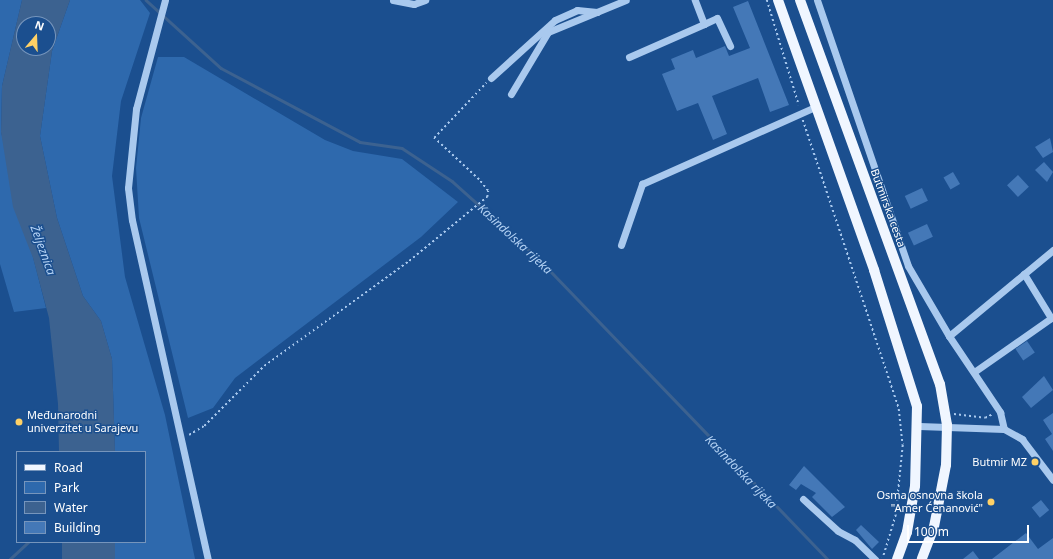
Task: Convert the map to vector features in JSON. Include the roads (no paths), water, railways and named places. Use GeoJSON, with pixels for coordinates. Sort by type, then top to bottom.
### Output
{"type":"FeatureCollection","features":[{"type":"Feature","properties":{"kind":"main road"},"geometry":{"type":"LineString","coordinates":[[778,0],[910,377],[919,426],[912,501],[907,532],[897,559]]}},
{"type":"Feature","properties":{"kind":"main road","name":"Butmirska cesta"},"geometry":{"type":"LineString","coordinates":[[800,0],[931,354],[947,425],[941,496],[922,559]]}},
{"type":"Feature","properties":{"kind":"street"},"geometry":{"type":"LineString","coordinates":[[165,0],[135,116],[128,188],[132,220],[208,559]]}},
{"type":"Feature","properties":{"kind":"street"},"geometry":{"type":"LineString","coordinates":[[393,0],[414,4],[425,0]]}},
{"type":"Feature","properties":{"kind":"street"},"geometry":{"type":"LineString","coordinates":[[510,94],[548,32],[626,0]]}},
{"type":"Feature","properties":{"kind":"street"},"geometry":{"type":"LineString","coordinates":[[695,0],[704,24]]}},
{"type":"Feature","properties":{"kind":"street","name":"Butmirska cesta"},"geometry":{"type":"LineString","coordinates":[[817,0],[908,266],[949,336],[1000,412],[1004,429]]}},
{"type":"Feature","properties":{"kind":"street"},"geometry":{"type":"LineString","coordinates":[[491,78],[540,30],[555,20],[578,10],[597,12]]}},
{"type":"Feature","properties":{"kind":"street"},"geometry":{"type":"LineString","coordinates":[[629,57],[717,18],[730,46]]}},
{"type":"Feature","properties":{"kind":"street"},"geometry":{"type":"LineString","coordinates":[[621,245],[642,184],[815,107]]}},
{"type":"Feature","properties":{"kind":"street"},"geometry":{"type":"LineString","coordinates":[[949,336],[1053,250]]}},
{"type":"Feature","properties":{"kind":"street"},"geometry":{"type":"LineString","coordinates":[[974,372],[1051,318],[1024,274]]}},
{"type":"Feature","properties":{"kind":"street"},"geometry":{"type":"LineString","coordinates":[[919,426],[947,425],[1004,429],[1022,439],[1053,480]]}},
{"type":"Feature","properties":{"kind":"street"},"geometry":{"type":"LineString","coordinates":[[803,499],[838,531],[855,540],[875,559]]}},
{"type":"Feature","properties":{"kind":"water"},"geometry":{"type":"Polygon","coordinates":[[[22,0],[70,0],[56,40],[56,16],[18,16],[22,0]]]}},
{"type":"Feature","properties":{"kind":"water","name":"Željeznica"},"geometry":{"type":"Polygon","coordinates":[[[16,26],[16,56],[51,56],[40,136],[57,218],[83,296],[101,321],[112,359],[115,451],[59,451],[58,404],[49,318],[33,258],[13,207],[1,132],[2,86],[16,26]]]}},
{"type":"Feature","properties":{"kind":"water"},"geometry":{"type":"Polygon","coordinates":[[[62,543],[115,543],[115,559],[62,559],[62,543]]]}},
{"type":"Feature","properties":{"kind":"waterway","name":"Kasindolska rijeka"},"geometry":{"type":"LineString","coordinates":[[146,0],[221,68],[360,142],[402,148],[452,181],[537,257],[828,559]]}},
{"type":"Feature","properties":{"kind":"waterway"},"geometry":{"type":"LineString","coordinates":[[10,559],[27,543]]}},
{"type":"Feature","properties":{"kind":"place","name":"Međunarodni univerzitet u Sarajevu"},"geometry":{"type":"Point","coordinates":[19,422]}},
{"type":"Feature","properties":{"kind":"place","name":"Butmir MZ"},"geometry":{"type":"Point","coordinates":[1035,462]}},
{"type":"Feature","properties":{"kind":"place","name":"Osma osnovna škola \"Amer Ćenanović\""},"geometry":{"type":"Point","coordinates":[991,502]}}]}
